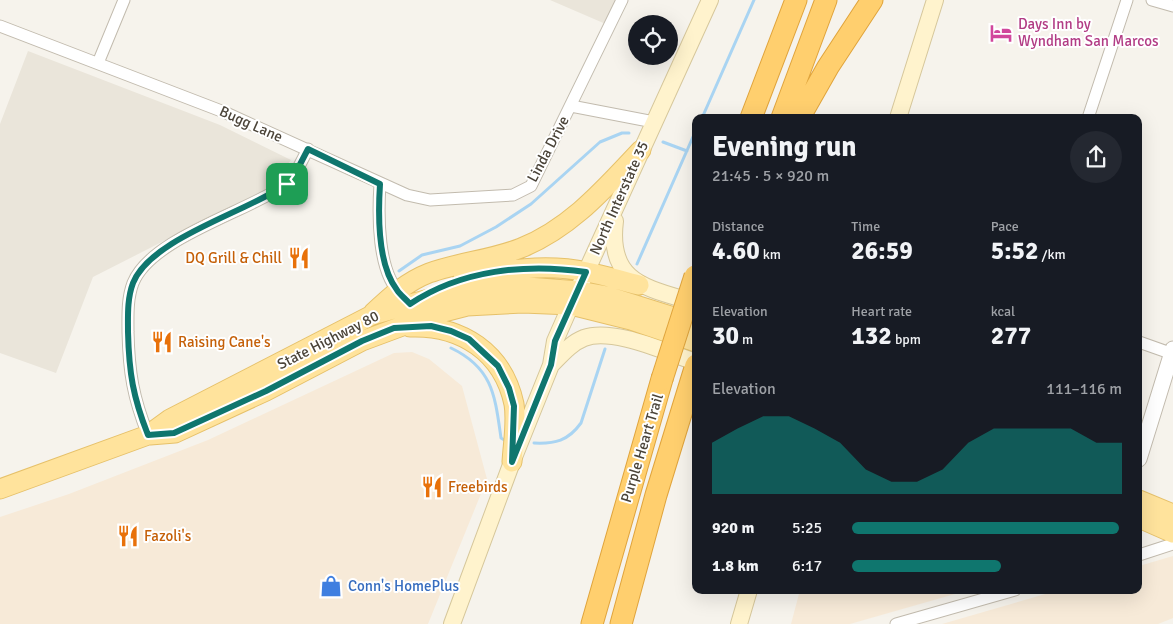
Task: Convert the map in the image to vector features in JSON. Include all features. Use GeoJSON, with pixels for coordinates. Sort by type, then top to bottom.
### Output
{"type":"FeatureCollection","features":[{"type":"Feature","properties":{"kind":"highway"},"geometry":{"type":"LineString","coordinates":[[753,114],[796,0]]}},
{"type":"Feature","properties":{"kind":"highway"},"geometry":{"type":"LineString","coordinates":[[783,114],[826,0]]}},
{"type":"Feature","properties":{"kind":"highway"},"geometry":{"type":"LineString","coordinates":[[802,114],[828,67],[872,0]]}},
{"type":"Feature","properties":{"kind":"highway","name":"Purple Heart Trail"},"geometry":{"type":"LineString","coordinates":[[592,624],[662,379],[692,287]]}},
{"type":"Feature","properties":{"kind":"highway","name":"Purple Heart Trail"},"geometry":{"type":"LineString","coordinates":[[621,624],[692,376]]}},
{"type":"Feature","properties":{"kind":"main road","name":"North Interstate 35"},"geometry":{"type":"LineString","coordinates":[[452,624],[512,462],[551,365],[555,341],[710,0]]}},
{"type":"Feature","properties":{"kind":"main road"},"geometry":{"type":"LineString","coordinates":[[899,114],[935,0]]}},
{"type":"Feature","properties":{"kind":"main road"},"geometry":{"type":"LineString","coordinates":[[266,391],[281,376],[385,322],[403,298],[428,274],[503,255],[553,232],[574,217],[597,196],[641,150]]}},
{"type":"Feature","properties":{"kind":"main road"},"geometry":{"type":"LineString","coordinates":[[618,204],[613,238],[616,256],[624,270],[639,285]]}},
{"type":"Feature","properties":{"kind":"main road"},"geometry":{"type":"LineString","coordinates":[[403,298],[484,274],[544,268],[586,272],[639,285],[692,302]]}},
{"type":"Feature","properties":{"kind":"main road","name":"State Highway 80"},"geometry":{"type":"LineString","coordinates":[[148,435],[170,419],[249,380],[403,298],[482,287],[546,287],[631,320],[692,341]]}},
{"type":"Feature","properties":{"kind":"main road","name":"State Highway 80"},"geometry":{"type":"LineString","coordinates":[[0,489],[148,435],[174,433],[266,391],[362,341],[394,328],[467,306],[607,296],[692,323]]}},
{"type":"Feature","properties":{"kind":"main road"},"geometry":{"type":"LineString","coordinates":[[394,328],[431,326],[451,331],[469,339],[498,366],[509,388],[514,406],[512,462]]}},
{"type":"Feature","properties":{"kind":"main road"},"geometry":{"type":"LineString","coordinates":[[551,365],[573,344],[584,338],[600,334],[617,337],[692,362]]}},
{"type":"Feature","properties":{"kind":"main road"},"geometry":{"type":"LineString","coordinates":[[1142,501],[1173,514]]}},
{"type":"Feature","properties":{"kind":"main road"},"geometry":{"type":"LineString","coordinates":[[1142,519],[1173,533]]}},
{"type":"Feature","properties":{"kind":"main road"},"geometry":{"type":"LineString","coordinates":[[739,624],[748,594]]}},
{"type":"Feature","properties":{"kind":"street"},"geometry":{"type":"LineString","coordinates":[[98,63],[124,0]]}},
{"type":"Feature","properties":{"kind":"street","name":"Linda Drive"},"geometry":{"type":"LineString","coordinates":[[380,184],[407,196],[430,200],[513,196],[522,192],[536,178],[622,0]]}},
{"type":"Feature","properties":{"kind":"street"},"geometry":{"type":"LineString","coordinates":[[1089,114],[1126,0]]}},
{"type":"Feature","properties":{"kind":"street"},"geometry":{"type":"LineString","coordinates":[[1152,0],[1173,6]]}},
{"type":"Feature","properties":{"kind":"street","name":"Bugg Lane"},"geometry":{"type":"LineString","coordinates":[[0,26],[224,112],[308,149],[380,184]]}},
{"type":"Feature","properties":{"kind":"street"},"geometry":{"type":"LineString","coordinates":[[571,106],[654,122]]}},
{"type":"Feature","properties":{"kind":"street"},"geometry":{"type":"LineString","coordinates":[[148,435],[134,396],[130,376],[128,305],[132,284],[139,271],[160,251],[287,184],[294,176],[308,149]]}},
{"type":"Feature","properties":{"kind":"street"},"geometry":{"type":"LineString","coordinates":[[380,184],[378,211],[380,240],[390,276],[403,298]]}},
{"type":"Feature","properties":{"kind":"street"},"geometry":{"type":"LineString","coordinates":[[1142,343],[1173,352],[1142,450]]}},
{"type":"Feature","properties":{"kind":"street"},"geometry":{"type":"LineString","coordinates":[[1142,554],[1173,544]]}},
{"type":"Feature","properties":{"kind":"street"},"geometry":{"type":"LineString","coordinates":[[896,624],[1001,594]]}},
{"type":"Feature","properties":{"kind":"shaded area"},"geometry":{"type":"Polygon","coordinates":[[[550,0],[618,0],[608,25],[550,0]]]}},
{"type":"Feature","properties":{"kind":"shaded area"},"geometry":{"type":"Polygon","coordinates":[[[28,51],[220,125],[291,160],[268,188],[93,277],[56,373],[0,353],[0,124],[28,51]]]}},
{"type":"Feature","properties":{"kind":"shaded area"},"geometry":{"type":"Polygon","coordinates":[[[412,352],[429,359],[462,386],[487,479],[428,624],[0,624],[0,517],[69,494],[208,440],[394,353],[412,352]]]}},
{"type":"Feature","properties":{"kind":"shaded area"},"geometry":{"type":"Polygon","coordinates":[[[1173,556],[1173,618],[1158,624],[942,624],[1045,594],[1142,594],[1142,565],[1173,556]]]}},
{"type":"Feature","properties":{"kind":"shaded area"},"geometry":{"type":"Polygon","coordinates":[[[799,594],[955,594],[850,624],[791,624],[799,594]]]}},
{"type":"Feature","properties":{"kind":"waterway"},"geometry":{"type":"LineString","coordinates":[[704,114],[754,0]]}},
{"type":"Feature","properties":{"kind":"waterway"},"geometry":{"type":"LineString","coordinates":[[399,271],[422,255],[460,246],[496,227],[531,204],[600,142],[622,133],[629,133]]}},
{"type":"Feature","properties":{"kind":"waterway"},"geometry":{"type":"LineString","coordinates":[[637,264],[692,139]]}},
{"type":"Feature","properties":{"kind":"waterway"},"geometry":{"type":"LineString","coordinates":[[663,142],[687,151]]}},
{"type":"Feature","properties":{"kind":"waterway"},"geometry":{"type":"LineString","coordinates":[[451,348],[465,356],[484,374],[494,396],[501,438],[506,441]]}},
{"type":"Feature","properties":{"kind":"waterway"},"geometry":{"type":"LineString","coordinates":[[534,443],[555,442],[566,438],[581,423],[605,349]]}},
{"type":"Feature","properties":{"kind":"place","name":"Days Inn by Wyndham San Marcos"},"geometry":{"type":"Point","coordinates":[1001,33]}},
{"type":"Feature","properties":{"kind":"place","name":"DQ Grill & Chill"},"geometry":{"type":"Point","coordinates":[299,258]}},
{"type":"Feature","properties":{"kind":"place","name":"Raising Cane's"},"geometry":{"type":"Point","coordinates":[162,342]}},
{"type":"Feature","properties":{"kind":"place","name":"Freebirds"},"geometry":{"type":"Point","coordinates":[432,487]}},
{"type":"Feature","properties":{"kind":"place","name":"Fazoli's"},"geometry":{"type":"Point","coordinates":[128,536]}},
{"type":"Feature","properties":{"kind":"place","name":"Conn's HomePlus"},"geometry":{"type":"Point","coordinates":[331,586]}},
{"type":"Feature","properties":{"kind":"route"},"geometry":{"type":"LineString","coordinates":[[308,149],[380,184],[378,211],[380,240],[387,268],[397,291],[410,304],[442,285],[484,274],[544,268],[563,268],[586,272],[555,341],[551,365],[512,462],[514,406],[509,388],[498,366],[482,349],[469,339],[451,331],[431,326],[394,328],[362,341],[303,373],[174,433],[148,435],[134,396],[130,376],[128,305],[132,284],[139,271],[160,251],[287,184],[294,176],[308,149]]}}]}
